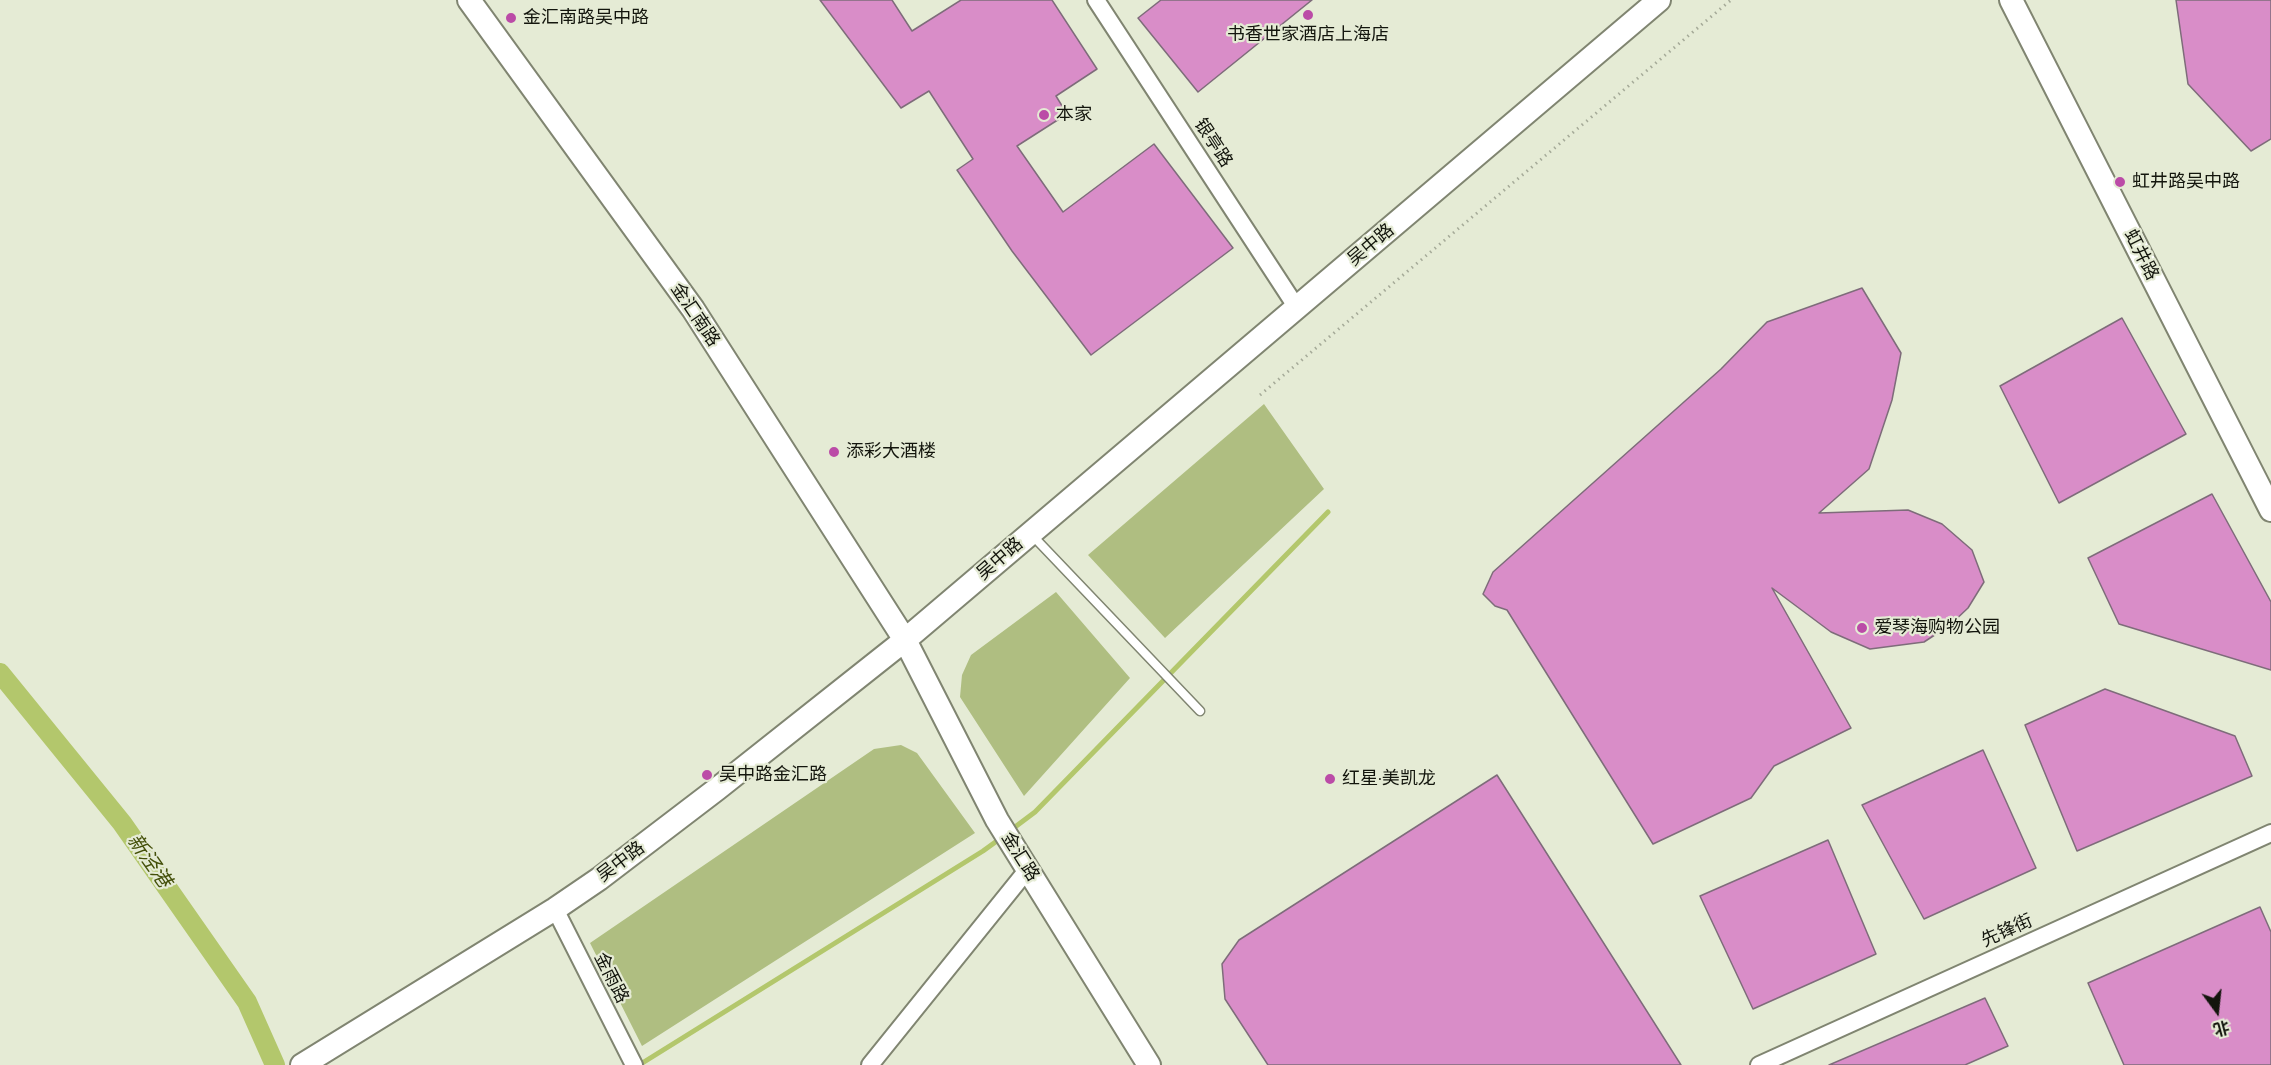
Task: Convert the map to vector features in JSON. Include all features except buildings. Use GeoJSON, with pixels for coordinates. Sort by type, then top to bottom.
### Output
{"type":"FeatureCollection","features":[{"type":"Feature","properties":{"kind":"street","name":"金汇南路"},"geometry":{"type":"LineString","coordinates":[[469,0],[693,309],[905,640]]}},
{"type":"Feature","properties":{"kind":"street","name":"银亭路"},"geometry":{"type":"LineString","coordinates":[[1096,0],[1297,308]]}},
{"type":"Feature","properties":{"kind":"street","name":"吴中路"},"geometry":{"type":"LineString","coordinates":[[307,1062],[555,909],[599,879],[717,789],[905,640],[1659,0]]}},
{"type":"Feature","properties":{"kind":"street","name":"虹井路"},"geometry":{"type":"LineString","coordinates":[[2011,0],[2271,510]]}},
{"type":"Feature","properties":{"kind":"street","name":"金汇路"},"geometry":{"type":"LineString","coordinates":[[905,640],[997,820],[1149,1065]]}},
{"type":"Feature","properties":{"kind":"street","name":"先锋街"},"geometry":{"type":"LineString","coordinates":[[1768,1063],[2271,832]]}},
{"type":"Feature","properties":{"kind":"street"},"geometry":{"type":"LineString","coordinates":[[870,1065],[1024,862]]}},
{"type":"Feature","properties":{"kind":"street","name":"金雨路"},"geometry":{"type":"LineString","coordinates":[[555,909],[631,1060]]}},
{"type":"Feature","properties":{"kind":"lane"},"geometry":{"type":"LineString","coordinates":[[1030,533],[1200,711]]}},
{"type":"Feature","properties":{"kind":"path"},"geometry":{"type":"LineString","coordinates":[[1260,395],[1731,0]]}},
{"type":"Feature","properties":{"kind":"green space"},"geometry":{"type":"Polygon","coordinates":[[[1264,404],[1324,489],[1165,638],[1088,555],[1264,404]]]}},
{"type":"Feature","properties":{"kind":"green space"},"geometry":{"type":"Polygon","coordinates":[[[1056,592],[1130,678],[1024,796],[960,697],[962,675],[971,655],[1056,592]]]}},
{"type":"Feature","properties":{"kind":"green space"},"geometry":{"type":"Polygon","coordinates":[[[901,745],[917,753],[975,833],[642,1046],[590,943],[874,749],[901,745]]]}},
{"type":"Feature","properties":{"kind":"waterway"},"geometry":{"type":"LineString","coordinates":[[1011,830],[1035,812],[1328,512]]}},
{"type":"Feature","properties":{"kind":"waterway","name":"新泾港"},"geometry":{"type":"LineString","coordinates":[[0,673],[122,823],[247,1002],[275,1065]]}},
{"type":"Feature","properties":{"kind":"waterway"},"geometry":{"type":"LineString","coordinates":[[639,1065],[1001,838]]}},
{"type":"Feature","properties":{"kind":"place","name":"书香世家酒店上海店"},"geometry":{"type":"Point","coordinates":[1308,15]}},
{"type":"Feature","properties":{"kind":"place","name":"金汇南路吴中路"},"geometry":{"type":"Point","coordinates":[511,18]}},
{"type":"Feature","properties":{"kind":"place","name":"本家"},"geometry":{"type":"Point","coordinates":[1044,115]}},
{"type":"Feature","properties":{"kind":"place","name":"虹井路吴中路"},"geometry":{"type":"Point","coordinates":[2120,182]}},
{"type":"Feature","properties":{"kind":"place","name":"添彩大酒楼"},"geometry":{"type":"Point","coordinates":[834,452]}},
{"type":"Feature","properties":{"kind":"place","name":"爱琴海购物公园"},"geometry":{"type":"Point","coordinates":[1862,628]}},
{"type":"Feature","properties":{"kind":"place","name":"吴中路金汇路"},"geometry":{"type":"Point","coordinates":[707,775]}},
{"type":"Feature","properties":{"kind":"place","name":"红星·美凯龙"},"geometry":{"type":"Point","coordinates":[1330,779]}}]}
